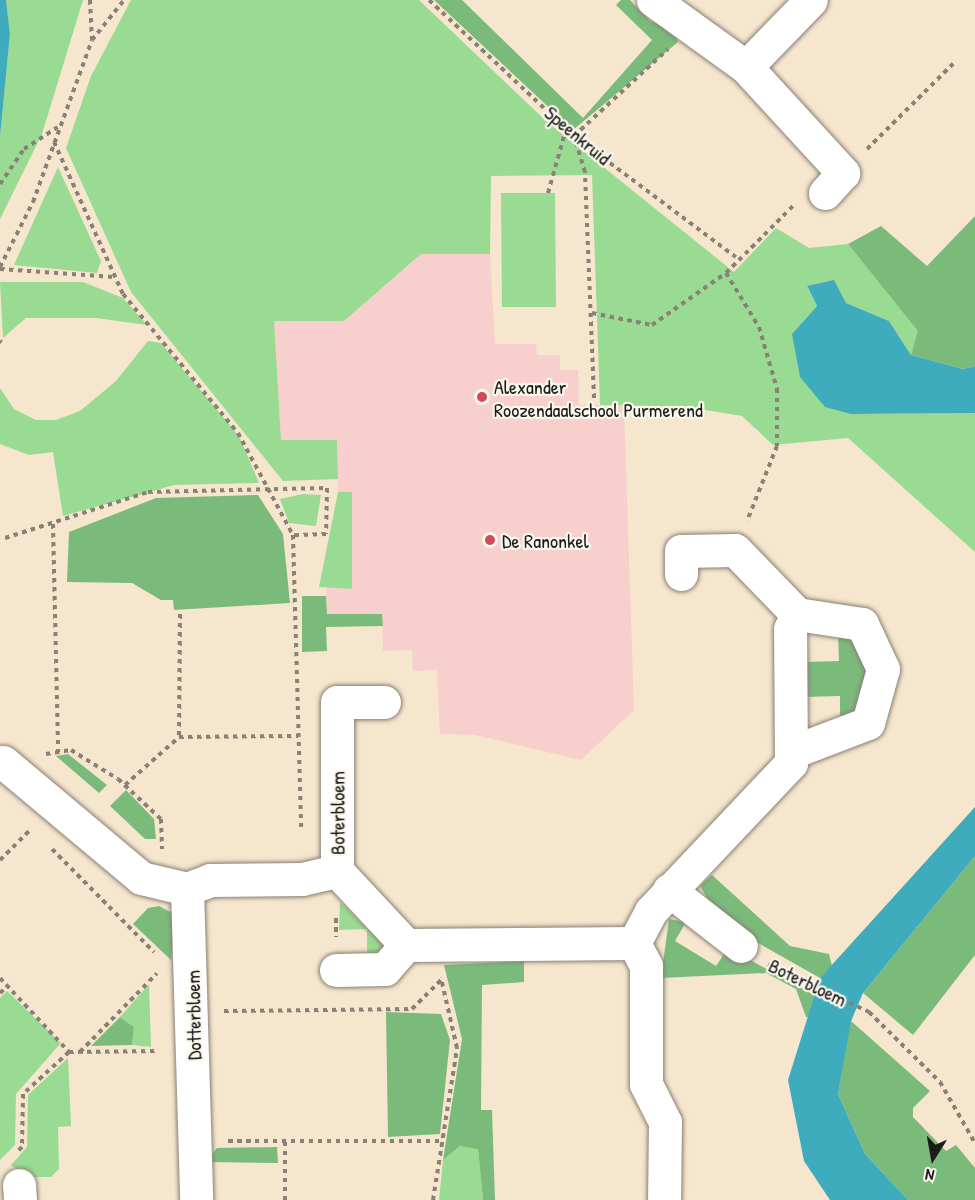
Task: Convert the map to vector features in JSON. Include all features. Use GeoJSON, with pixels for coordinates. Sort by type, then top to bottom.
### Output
{"type":"FeatureCollection","features":[{"type":"Feature","properties":{"kind":"street"},"geometry":{"type":"LineString","coordinates":[[653,0],[688,30],[746,67],[834,183]]}},
{"type":"Feature","properties":{"kind":"street"},"geometry":{"type":"LineString","coordinates":[[746,67],[811,0]]}},
{"type":"Feature","properties":{"kind":"street"},"geometry":{"type":"LineString","coordinates":[[681,574],[681,551],[735,550],[797,614],[862,624],[883,669],[868,723],[792,752]]}},
{"type":"Feature","properties":{"kind":"street"},"geometry":{"type":"LineString","coordinates":[[634,943],[669,890],[791,763],[790,629],[797,614]]}},
{"type":"Feature","properties":{"kind":"street","name":"Boterbloem"},"geometry":{"type":"LineString","coordinates":[[384,702],[337,702],[337,871],[420,945]]}},
{"type":"Feature","properties":{"kind":"street"},"geometry":{"type":"LineString","coordinates":[[3,762],[43,817],[141,878],[175,886],[210,880],[302,879],[337,871]]}},
{"type":"Feature","properties":{"kind":"street","name":"Dotterbloem"},"geometry":{"type":"LineString","coordinates":[[175,886],[179,964],[193,1011],[196,1200]]}},
{"type":"Feature","properties":{"kind":"street"},"geometry":{"type":"LineString","coordinates":[[669,890],[741,946]]}},
{"type":"Feature","properties":{"kind":"street"},"geometry":{"type":"LineString","coordinates":[[336,970],[385,969],[420,945],[634,943]]}},
{"type":"Feature","properties":{"kind":"street"},"geometry":{"type":"LineString","coordinates":[[634,943],[646,966],[646,1084],[665,1122],[664,1200]]}},
{"type":"Feature","properties":{"kind":"path"},"geometry":{"type":"LineString","coordinates":[[90,0],[92,40]]}},
{"type":"Feature","properties":{"kind":"path"},"geometry":{"type":"LineString","coordinates":[[114,277],[0,268],[33,202],[92,40],[124,0]]}},
{"type":"Feature","properties":{"kind":"path","name":"Speenkruid"},"geometry":{"type":"LineString","coordinates":[[429,0],[574,136],[736,257]]}},
{"type":"Feature","properties":{"kind":"path"},"geometry":{"type":"LineString","coordinates":[[594,398],[585,172],[574,136],[688,30]]}},
{"type":"Feature","properties":{"kind":"path"},"geometry":{"type":"LineString","coordinates":[[592,313],[652,326],[726,273],[736,257],[788,207],[834,183],[955,62]]}},
{"type":"Feature","properties":{"kind":"path"},"geometry":{"type":"LineString","coordinates":[[0,184],[24,149],[59,127]]}},
{"type":"Feature","properties":{"kind":"path"},"geometry":{"type":"LineString","coordinates":[[548,193],[566,128]]}},
{"type":"Feature","properties":{"kind":"path"},"geometry":{"type":"LineString","coordinates":[[54,142],[114,277],[238,432],[265,487],[293,535],[302,879]]}},
{"type":"Feature","properties":{"kind":"path"},"geometry":{"type":"LineString","coordinates":[[726,273],[759,327],[777,389],[777,446],[735,550]]}},
{"type":"Feature","properties":{"kind":"path"},"geometry":{"type":"LineString","coordinates":[[5,538],[148,492],[265,487],[327,488],[326,534],[293,535]]}},
{"type":"Feature","properties":{"kind":"path"},"geometry":{"type":"LineString","coordinates":[[53,524],[58,752]]}},
{"type":"Feature","properties":{"kind":"path"},"geometry":{"type":"LineString","coordinates":[[178,737],[180,614]]}},
{"type":"Feature","properties":{"kind":"path"},"geometry":{"type":"LineString","coordinates":[[125,785],[178,737],[298,736]]}},
{"type":"Feature","properties":{"kind":"path"},"geometry":{"type":"LineString","coordinates":[[3,762],[71,750],[125,785],[161,819],[175,886]]}},
{"type":"Feature","properties":{"kind":"path"},"geometry":{"type":"LineString","coordinates":[[41,836],[43,817]]}},
{"type":"Feature","properties":{"kind":"path"},"geometry":{"type":"LineString","coordinates":[[0,860],[43,817]]}},
{"type":"Feature","properties":{"kind":"path"},"geometry":{"type":"LineString","coordinates":[[49,844],[179,964],[80,1052]]}},
{"type":"Feature","properties":{"kind":"path"},"geometry":{"type":"LineString","coordinates":[[420,945],[442,979],[457,1048],[433,1200]]}},
{"type":"Feature","properties":{"kind":"path","name":"Boterbloem"},"geometry":{"type":"LineString","coordinates":[[741,946],[769,965],[812,981],[869,1012],[940,1082],[975,1143]]}},
{"type":"Feature","properties":{"kind":"path"},"geometry":{"type":"LineString","coordinates":[[0,978],[69,1052]]}},
{"type":"Feature","properties":{"kind":"path"},"geometry":{"type":"LineString","coordinates":[[193,1011],[412,1009],[442,979]]}},
{"type":"Feature","properties":{"kind":"path"},"geometry":{"type":"LineString","coordinates":[[0,993],[8,986]]}},
{"type":"Feature","properties":{"kind":"path"},"geometry":{"type":"LineString","coordinates":[[16,1182],[22,1147],[23,1094],[69,1052],[193,1051]]}},
{"type":"Feature","properties":{"kind":"path"},"geometry":{"type":"LineString","coordinates":[[194,1141],[443,1141]]}},
{"type":"Feature","properties":{"kind":"path"},"geometry":{"type":"LineString","coordinates":[[285,1141],[285,1200]]}},
{"type":"Feature","properties":{"kind":"shaded area","name":"De Ranonkel"},"geometry":{"type":"Polygon","coordinates":[[[421,254],[490,254],[495,344],[536,344],[537,355],[560,355],[560,370],[578,370],[579,405],[624,406],[634,710],[581,760],[475,735],[440,734],[437,670],[413,671],[412,650],[383,651],[382,614],[327,614],[326,587],[352,588],[352,493],[338,492],[337,440],[281,440],[274,321],[344,321],[421,254]]]}},
{"type":"Feature","properties":{"kind":"green space"},"geometry":{"type":"Polygon","coordinates":[[[6,0],[83,0],[42,134],[0,219],[0,137],[10,34],[6,0]]]}},
{"type":"Feature","properties":{"kind":"green space"},"geometry":{"type":"Polygon","coordinates":[[[131,0],[419,0],[546,121],[734,272],[776,228],[809,248],[848,244],[919,331],[911,355],[889,321],[846,303],[834,281],[807,287],[817,306],[792,334],[851,414],[975,413],[975,552],[848,438],[773,445],[742,416],[687,407],[600,405],[592,175],[491,176],[490,254],[421,254],[344,321],[274,321],[281,440],[337,440],[338,479],[283,481],[131,292],[66,148],[91,76],[131,0]]]}},
{"type":"Feature","properties":{"kind":"green space"},"geometry":{"type":"Polygon","coordinates":[[[434,0],[462,0],[583,118],[652,40],[616,5],[621,0],[630,0],[650,21],[673,30],[678,42],[573,130],[434,0]]]}},
{"type":"Feature","properties":{"kind":"green space"},"geometry":{"type":"Polygon","coordinates":[[[58,167],[101,261],[97,273],[14,265],[58,167]]]}},
{"type":"Feature","properties":{"kind":"green space"},"geometry":{"type":"Polygon","coordinates":[[[501,193],[555,193],[556,307],[502,307],[501,193]]]}},
{"type":"Feature","properties":{"kind":"green space"},"geometry":{"type":"Polygon","coordinates":[[[975,216],[975,366],[963,369],[911,355],[918,331],[848,244],[881,226],[927,266],[975,216]]]}},
{"type":"Feature","properties":{"kind":"green space"},"geometry":{"type":"Polygon","coordinates":[[[0,282],[83,282],[123,298],[147,325],[96,318],[26,318],[3,338],[0,282]]]}},
{"type":"Feature","properties":{"kind":"green space"},"geometry":{"type":"Polygon","coordinates":[[[148,341],[161,343],[239,436],[259,483],[174,485],[63,516],[53,452],[29,455],[0,444],[0,388],[14,409],[36,420],[56,420],[80,411],[116,381],[148,341]]]}},
{"type":"Feature","properties":{"kind":"green space"},"geometry":{"type":"Polygon","coordinates":[[[338,492],[352,492],[352,589],[319,587],[338,492]]]}},
{"type":"Feature","properties":{"kind":"green space"},"geometry":{"type":"Polygon","coordinates":[[[303,494],[321,495],[316,526],[289,523],[280,499],[303,494]]]}},
{"type":"Feature","properties":{"kind":"green space"},"geometry":{"type":"Polygon","coordinates":[[[258,495],[283,534],[290,603],[174,610],[173,600],[161,600],[132,583],[67,582],[69,532],[156,498],[258,495]]]}},
{"type":"Feature","properties":{"kind":"green space"},"geometry":{"type":"Polygon","coordinates":[[[302,596],[326,596],[327,614],[382,614],[383,626],[326,627],[327,651],[302,652],[302,596]]]}},
{"type":"Feature","properties":{"kind":"green space"},"geometry":{"type":"Polygon","coordinates":[[[838,632],[852,637],[869,663],[861,709],[840,726],[840,696],[803,697],[803,662],[839,661],[838,632]]]}},
{"type":"Feature","properties":{"kind":"green space"},"geometry":{"type":"Polygon","coordinates":[[[68,754],[107,785],[99,793],[56,756],[68,754]]]}},
{"type":"Feature","properties":{"kind":"green space"},"geometry":{"type":"Polygon","coordinates":[[[126,790],[154,819],[156,839],[145,839],[110,806],[126,790]]]}},
{"type":"Feature","properties":{"kind":"green space"},"geometry":{"type":"Polygon","coordinates":[[[975,856],[975,955],[913,1035],[863,993],[975,856]]]}},
{"type":"Feature","properties":{"kind":"green space"},"geometry":{"type":"Polygon","coordinates":[[[712,875],[790,946],[829,954],[832,966],[820,978],[721,922],[700,886],[712,875]]]}},
{"type":"Feature","properties":{"kind":"green space"},"geometry":{"type":"Polygon","coordinates":[[[340,902],[384,945],[378,954],[367,954],[367,929],[339,930],[340,902]]]}},
{"type":"Feature","properties":{"kind":"green space"},"geometry":{"type":"Polygon","coordinates":[[[159,906],[176,915],[171,960],[133,924],[148,908],[159,906]]]}},
{"type":"Feature","properties":{"kind":"green space"},"geometry":{"type":"Polygon","coordinates":[[[669,919],[686,922],[675,941],[716,966],[728,948],[853,1016],[851,1021],[930,1091],[913,1108],[913,1117],[946,1151],[956,1145],[975,1168],[975,1200],[908,1200],[865,1154],[838,1094],[850,1021],[806,1017],[796,989],[766,973],[661,978],[669,919]]]}},
{"type":"Feature","properties":{"kind":"green space"},"geometry":{"type":"Polygon","coordinates":[[[524,961],[524,982],[482,985],[481,1110],[492,1110],[495,1200],[483,1200],[478,1149],[460,1146],[443,1160],[462,1039],[444,965],[524,961]]]}},
{"type":"Feature","properties":{"kind":"green space"},"geometry":{"type":"Polygon","coordinates":[[[149,984],[151,1047],[132,1045],[134,1027],[120,1017],[149,984]]]}},
{"type":"Feature","properties":{"kind":"green space"},"geometry":{"type":"Polygon","coordinates":[[[7,991],[61,1043],[16,1094],[15,1145],[0,1160],[0,998],[7,991]]]}},
{"type":"Feature","properties":{"kind":"green space"},"geometry":{"type":"Polygon","coordinates":[[[386,1012],[441,1014],[450,1040],[440,1134],[388,1137],[386,1012]]]}},
{"type":"Feature","properties":{"kind":"green space"},"geometry":{"type":"Polygon","coordinates":[[[120,1017],[134,1027],[132,1045],[91,1046],[120,1017]]]}},
{"type":"Feature","properties":{"kind":"green space"},"geometry":{"type":"Polygon","coordinates":[[[68,1058],[71,1126],[58,1127],[59,1169],[51,1177],[29,1177],[11,1165],[27,1147],[28,1095],[68,1058]]]}},
{"type":"Feature","properties":{"kind":"green space"},"geometry":{"type":"Polygon","coordinates":[[[460,1146],[478,1148],[483,1200],[439,1200],[443,1160],[460,1146]]]}},
{"type":"Feature","properties":{"kind":"green space"},"geometry":{"type":"Polygon","coordinates":[[[277,1147],[278,1163],[206,1162],[217,1148],[277,1147]]]}},
{"type":"Feature","properties":{"kind":"water"},"geometry":{"type":"Polygon","coordinates":[[[0,0],[6,0],[10,34],[0,137],[0,0]]]}},
{"type":"Feature","properties":{"kind":"water"},"geometry":{"type":"Polygon","coordinates":[[[834,280],[846,303],[889,321],[911,355],[963,369],[975,366],[975,413],[851,414],[825,407],[800,377],[792,334],[817,306],[807,286],[834,280]]]}},
{"type":"Feature","properties":{"kind":"water"},"geometry":{"type":"Polygon","coordinates":[[[975,807],[975,856],[863,993],[851,1021],[838,1094],[865,1154],[908,1200],[830,1200],[804,1161],[788,1080],[820,978],[975,807]]]}},
{"type":"Feature","properties":{"kind":"place","name":"Alexander Roozendaalschool Purmerend"},"geometry":{"type":"Point","coordinates":[482,397]}},
{"type":"Feature","properties":{"kind":"place","name":"De Ranonkel"},"geometry":{"type":"Point","coordinates":[490,540]}}]}
